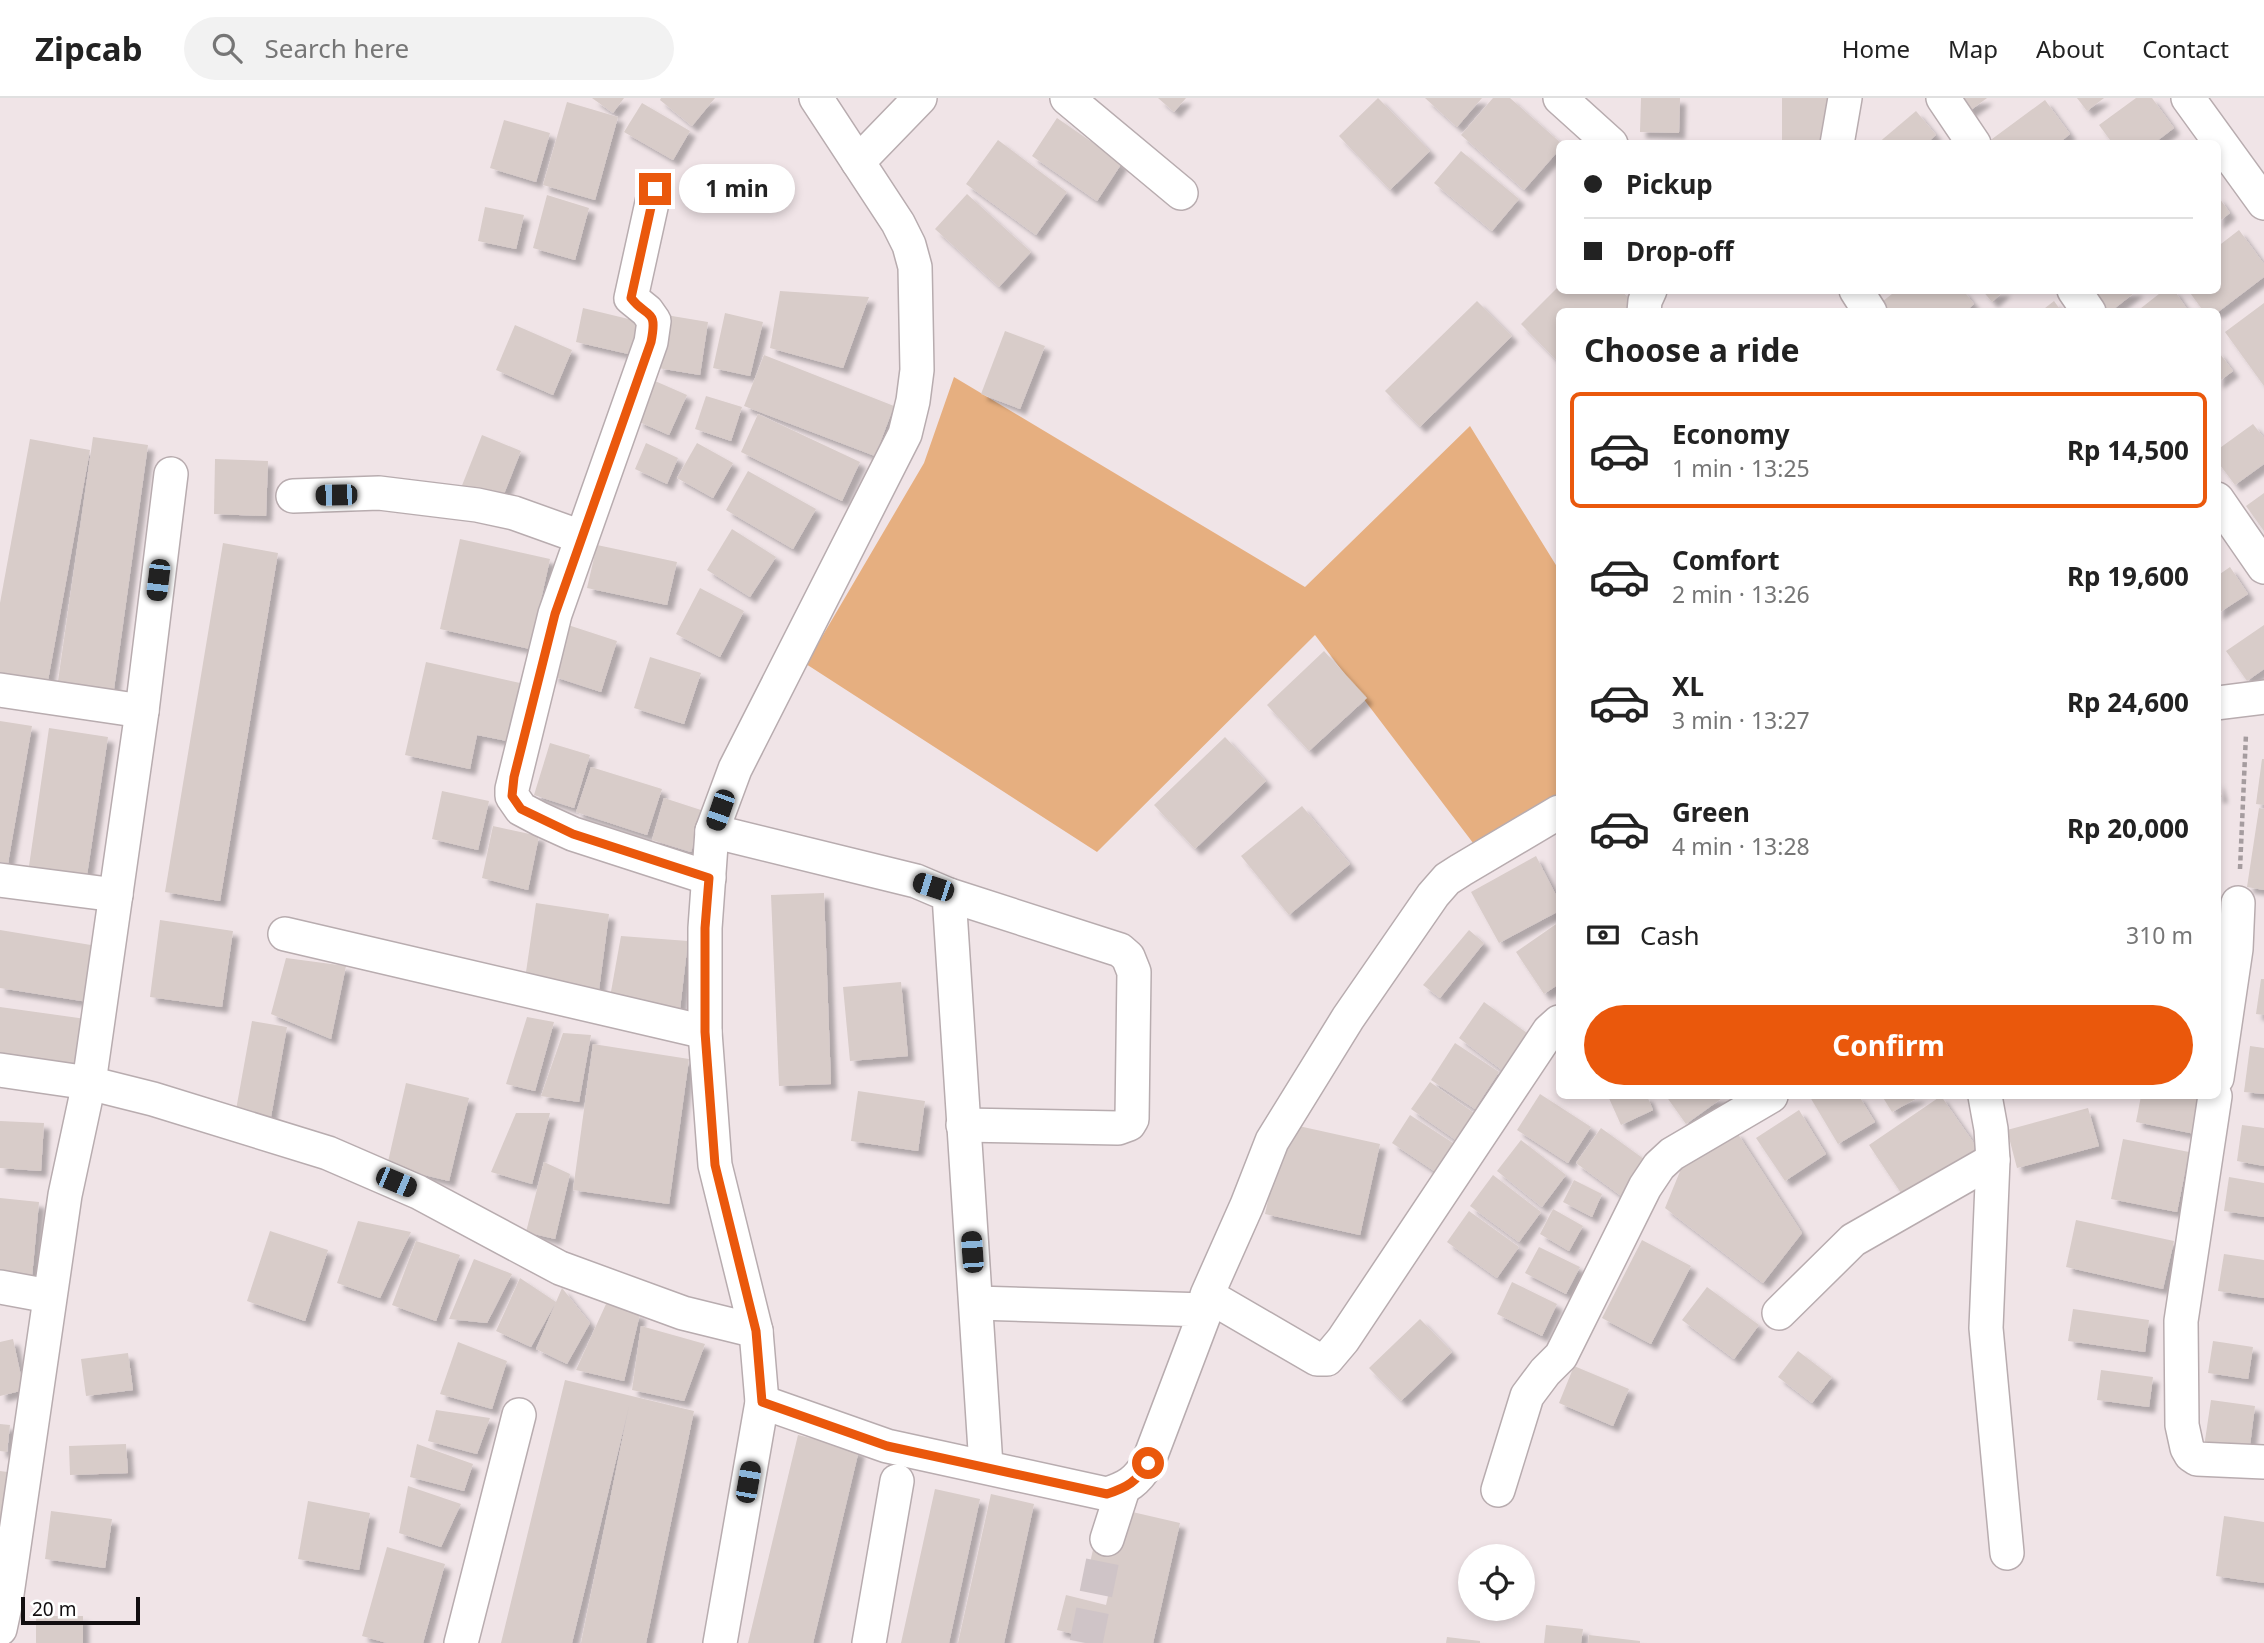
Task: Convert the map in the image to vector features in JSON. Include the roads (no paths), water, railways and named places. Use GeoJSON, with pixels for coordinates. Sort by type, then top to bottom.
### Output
{"type":"FeatureCollection","features":[{"type":"Feature","properties":{"kind":"street"},"geometry":{"type":"LineString","coordinates":[[720,1643],[762,1402],[756,1331],[715,1165],[705,1032],[705,928],[712,831],[735,769],[905,434],[914,401],[917,370],[915,267],[909,245],[898,223],[816,98]]}},
{"type":"Feature","properties":{"kind":"street"},"geometry":{"type":"LineString","coordinates":[[858,162],[920,98]]}},
{"type":"Feature","properties":{"kind":"street"},"geometry":{"type":"LineString","coordinates":[[1067,98],[1181,192]]}},
{"type":"Feature","properties":{"kind":"street"},"geometry":{"type":"LineString","coordinates":[[1560,98],[1607,140]]}},
{"type":"Feature","properties":{"kind":"street"},"geometry":{"type":"LineString","coordinates":[[1838,140],[1845,98]]}},
{"type":"Feature","properties":{"kind":"street"},"geometry":{"type":"LineString","coordinates":[[1942,98],[1971,140]]}},
{"type":"Feature","properties":{"kind":"street"},"geometry":{"type":"LineString","coordinates":[[2190,98],[2220,140]]}},
{"type":"Feature","properties":{"kind":"street"},"geometry":{"type":"LineString","coordinates":[[2221,142],[2264,203]]}},
{"type":"Feature","properties":{"kind":"street"},"geometry":{"type":"LineString","coordinates":[[655,189],[631,298],[652,316],[654,326],[651,342],[555,614],[514,777],[512,796],[521,809],[573,834],[709,878]]}},
{"type":"Feature","properties":{"kind":"street"},"geometry":{"type":"LineString","coordinates":[[0,1629],[74,1147],[89,1083],[142,711],[172,474]]}},
{"type":"Feature","properties":{"kind":"street"},"geometry":{"type":"LineString","coordinates":[[293,496],[379,493],[477,505],[514,513],[582,537]]}},
{"type":"Feature","properties":{"kind":"street"},"geometry":{"type":"LineString","coordinates":[[2221,505],[2264,567]]}},
{"type":"Feature","properties":{"kind":"street"},"geometry":{"type":"LineString","coordinates":[[0,690],[142,711]]}},
{"type":"Feature","properties":{"kind":"street"},"geometry":{"type":"LineString","coordinates":[[1556,813],[1447,879],[1433,895],[1348,1018],[1272,1141],[1207,1295],[1317,1359],[1327,1359],[1351,1329],[1549,1031],[1556,1025]]}},
{"type":"Feature","properties":{"kind":"street"},"geometry":{"type":"LineString","coordinates":[[712,831],[916,881],[949,895],[1120,950],[1128,957],[1134,972],[1132,1119],[1129,1124],[1118,1128],[963,1125]]}},
{"type":"Feature","properties":{"kind":"street"},"geometry":{"type":"LineString","coordinates":[[0,880],[116,895]]}},
{"type":"Feature","properties":{"kind":"street"},"geometry":{"type":"LineString","coordinates":[[949,895],[986,1466]]}},
{"type":"Feature","properties":{"kind":"street"},"geometry":{"type":"LineString","coordinates":[[2221,1051],[2240,903]]}},
{"type":"Feature","properties":{"kind":"street"},"geometry":{"type":"LineString","coordinates":[[285,934],[705,1032]]}},
{"type":"Feature","properties":{"kind":"street"},"geometry":{"type":"LineString","coordinates":[[0,1070],[89,1083],[197,1112],[328,1153],[418,1192],[560,1268],[683,1313],[756,1331]]}},
{"type":"Feature","properties":{"kind":"street"},"geometry":{"type":"LineString","coordinates":[[1498,1490],[1527,1396],[1560,1356],[1645,1186],[1658,1166],[1672,1154],[1766,1099]]}},
{"type":"Feature","properties":{"kind":"street"},"geometry":{"type":"LineString","coordinates":[[1985,1099],[1991,1129],[1993,1160],[1986,1328],[2007,1553]]}},
{"type":"Feature","properties":{"kind":"street"},"geometry":{"type":"LineString","coordinates":[[2215,1099],[2181,1321],[2182,1425],[2187,1448],[2197,1459],[2264,1462]]}},
{"type":"Feature","properties":{"kind":"street"},"geometry":{"type":"LineString","coordinates":[[1779,1313],[1853,1240],[1993,1160]]}},
{"type":"Feature","properties":{"kind":"street"},"geometry":{"type":"LineString","coordinates":[[0,1287],[50,1296]]}},
{"type":"Feature","properties":{"kind":"street"},"geometry":{"type":"LineString","coordinates":[[762,1402],[887,1446],[1107,1494],[1123,1489],[1138,1479],[1148,1463],[1206,1311],[976,1303]]}},
{"type":"Feature","properties":{"kind":"street"},"geometry":{"type":"LineString","coordinates":[[461,1643],[519,1415]]}},
{"type":"Feature","properties":{"kind":"street"},"geometry":{"type":"LineString","coordinates":[[869,1643],[897,1481]]}},
{"type":"Feature","properties":{"kind":"street"},"geometry":{"type":"LineString","coordinates":[[1107,1539],[1123,1489]]}},
{"type":"Feature","properties":{"kind":"tunnel"},"geometry":{"type":"LineString","coordinates":[[1086,1643],[1107,1539]]}}]}
